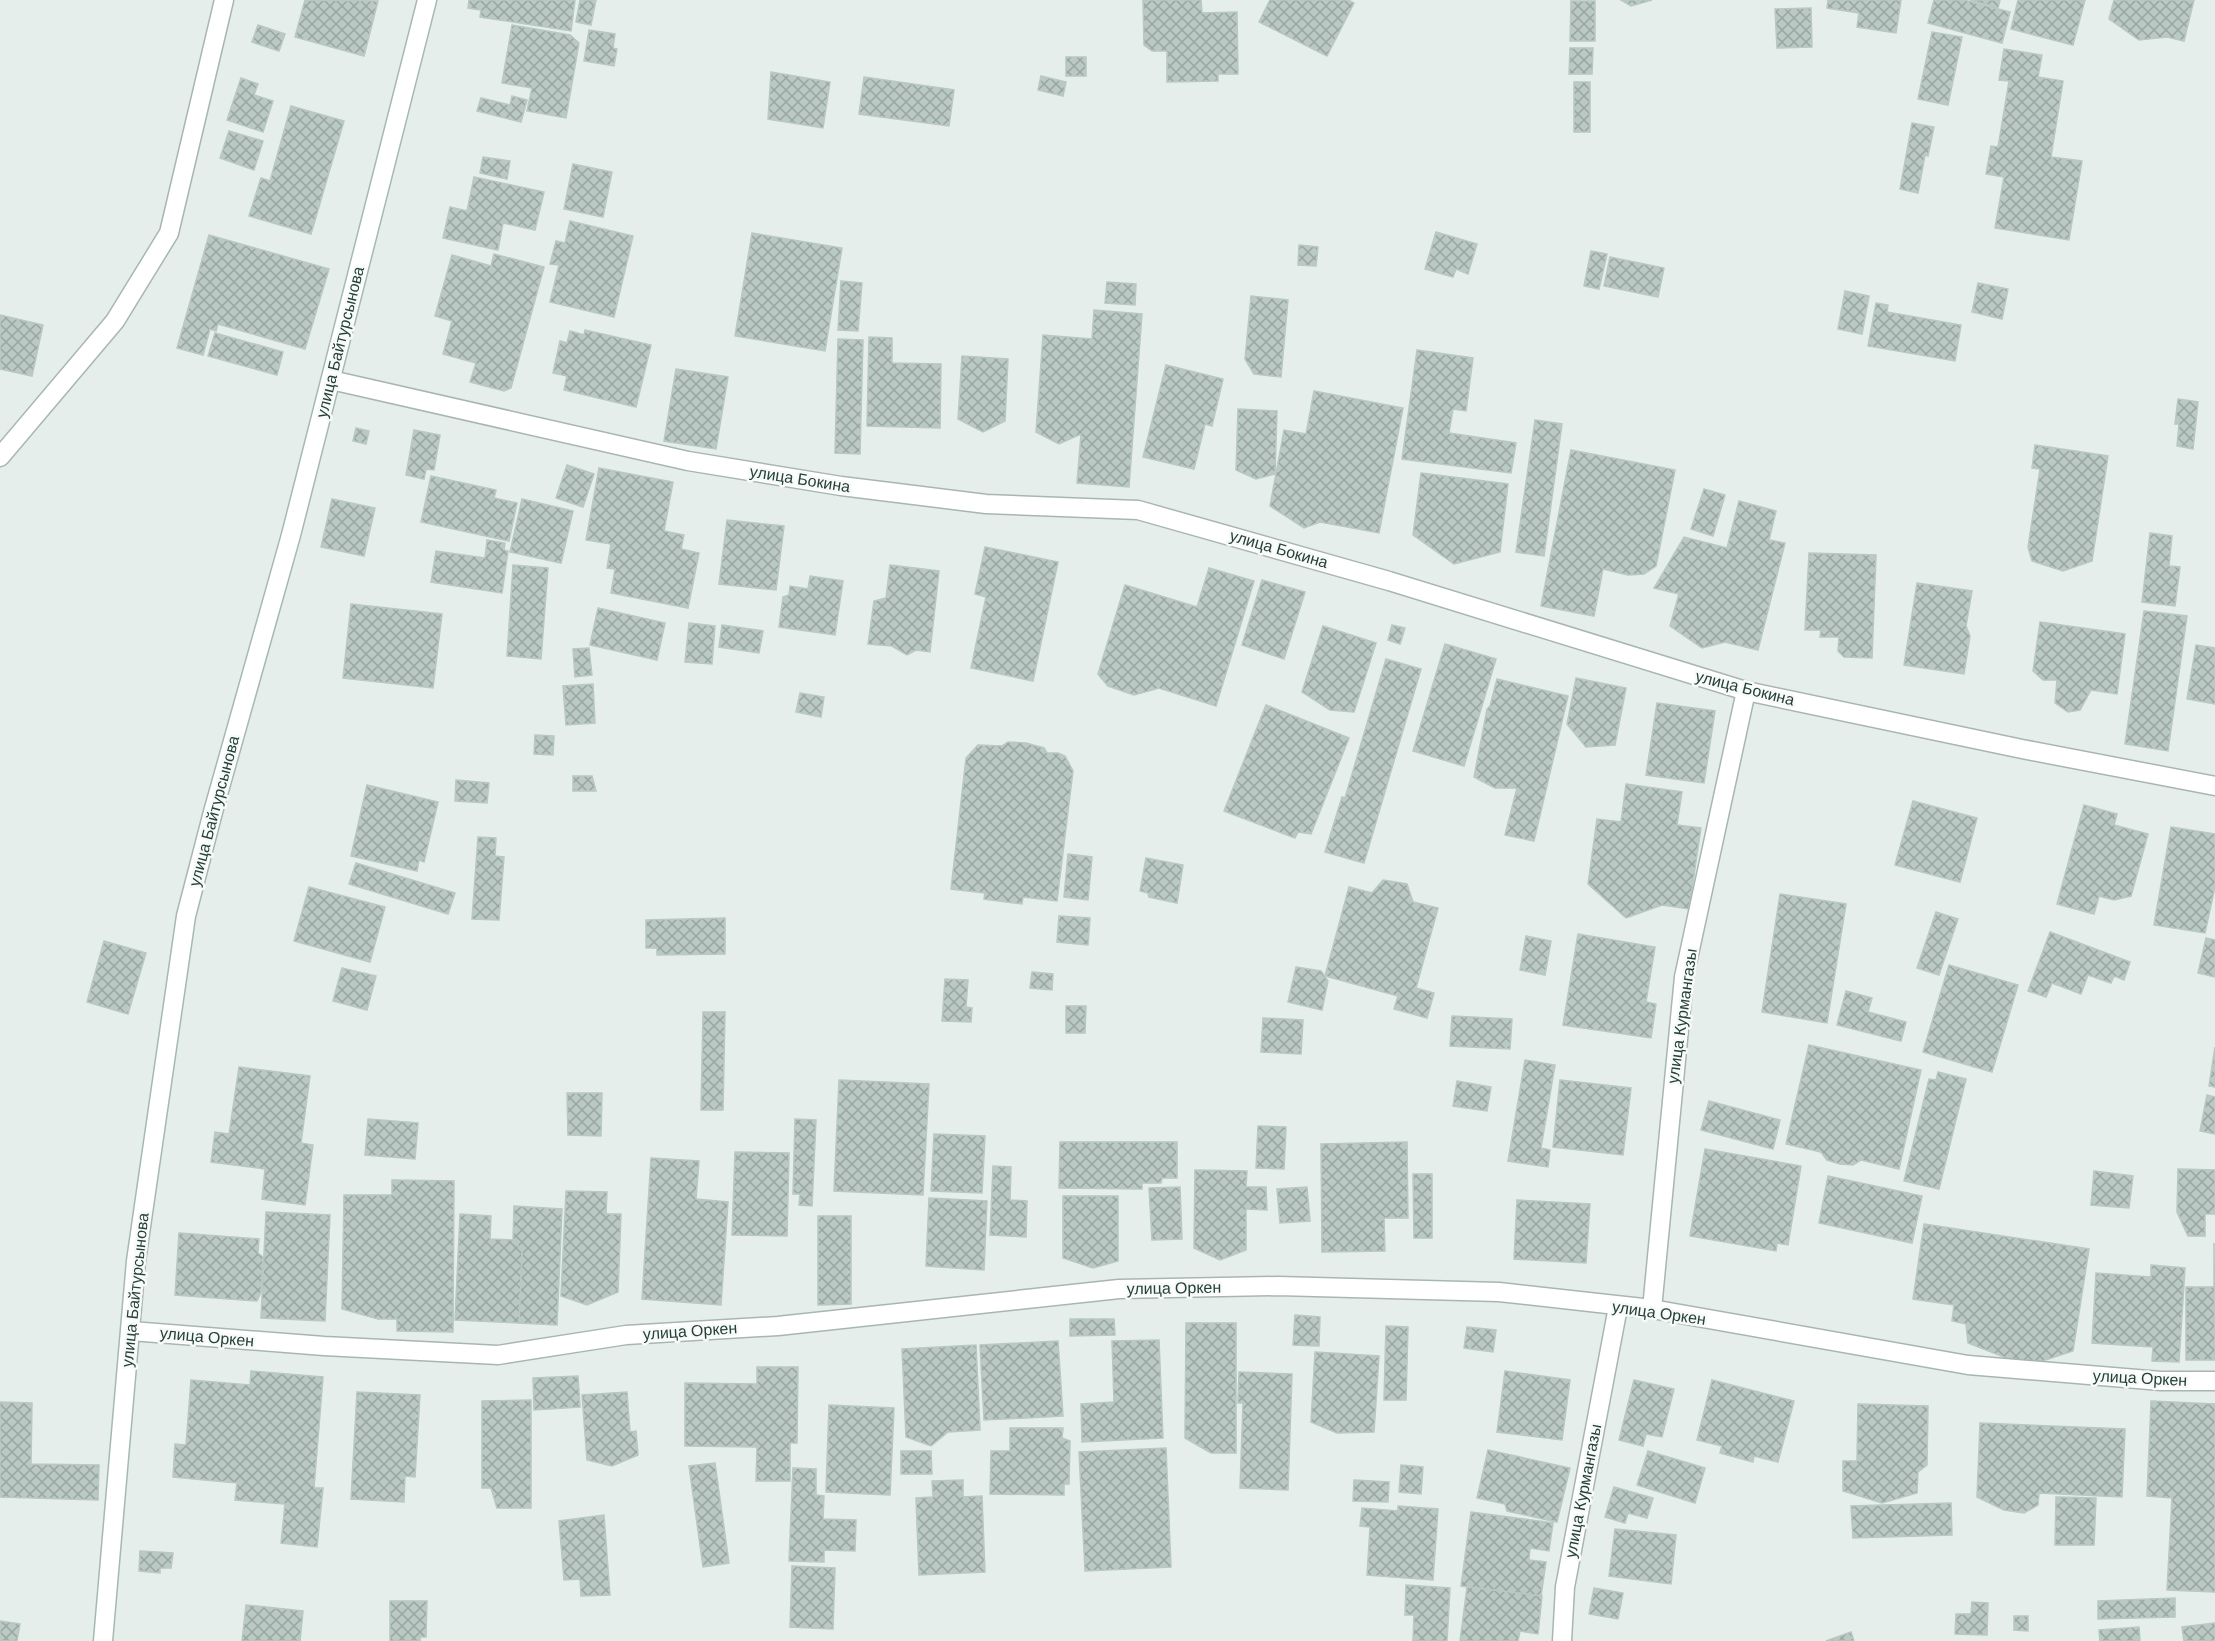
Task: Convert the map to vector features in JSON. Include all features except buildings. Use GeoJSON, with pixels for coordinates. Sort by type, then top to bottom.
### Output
{"type":"FeatureCollection","features":[{"type":"Feature","properties":{"kind":"street"},"geometry":{"type":"LineString","coordinates":[[0,457],[115,321],[168,233],[224,0]]}},
{"type":"Feature","properties":{"kind":"street","name":"улица Байтурсынова"},"geometry":{"type":"LineString","coordinates":[[103,1641],[136,1261],[186,916],[331,380],[427,0]]}},
{"type":"Feature","properties":{"kind":"street","name":"улица Бокина"},"geometry":{"type":"LineString","coordinates":[[331,380],[688,461],[841,486],[986,504],[1138,510],[1378,578],[1746,691],[2022,749],[2215,786]]}},
{"type":"Feature","properties":{"kind":"street","name":"улица Курмангазы"},"geometry":{"type":"LineString","coordinates":[[1652,1309],[1684,977],[1746,691]]}},
{"type":"Feature","properties":{"kind":"street","name":"улица Оркен"},"geometry":{"type":"LineString","coordinates":[[131,1331],[324,1346],[498,1355],[626,1335],[790,1325],[1119,1288],[1278,1286],[1499,1292],[1652,1309],[1968,1365],[2161,1381],[2215,1381]]}},
{"type":"Feature","properties":{"kind":"street","name":"улица Курмангазы"},"geometry":{"type":"LineString","coordinates":[[1562,1641],[1565,1587],[1618,1307]]}}]}
